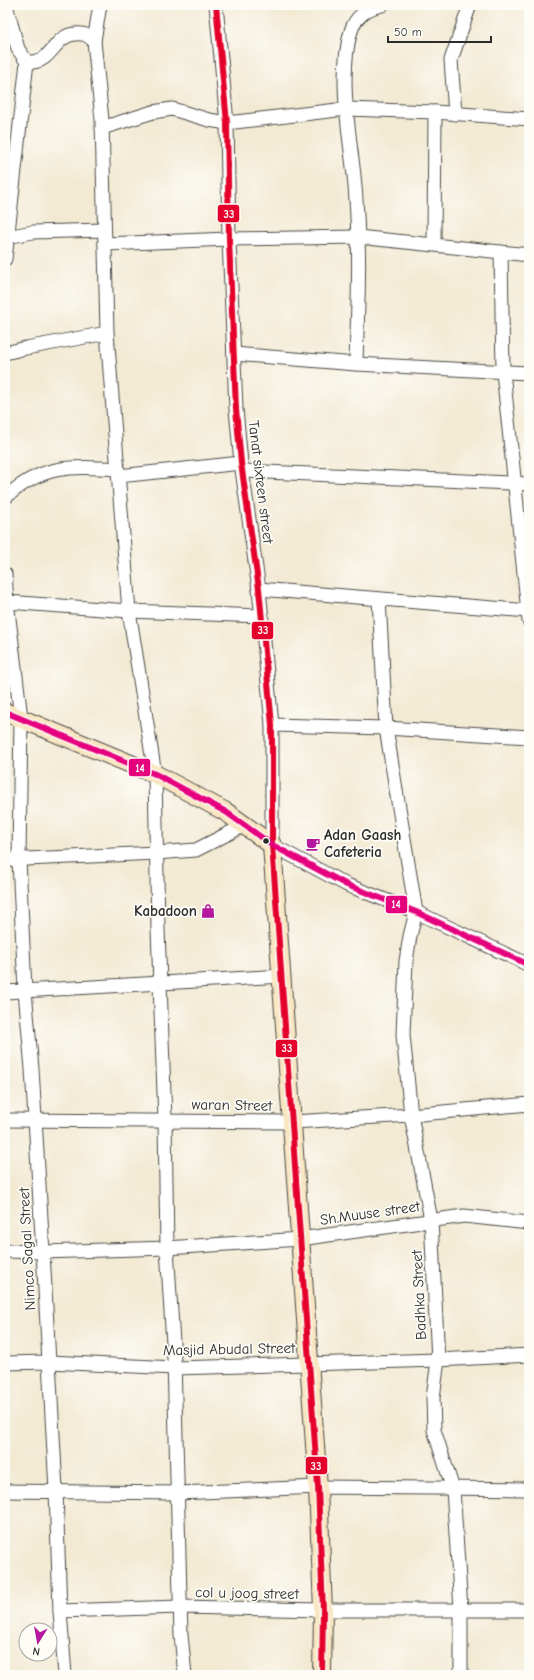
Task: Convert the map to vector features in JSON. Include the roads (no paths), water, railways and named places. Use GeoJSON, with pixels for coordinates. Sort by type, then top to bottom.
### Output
{"type":"FeatureCollection","features":[{"type":"Feature","properties":{"kind":"street"},"geometry":{"type":"LineString","coordinates":[[5,259],[27,62],[18,49],[6,5]]}},
{"type":"Feature","properties":{"kind":"street"},"geometry":{"type":"LineString","coordinates":[[100,5],[94,41],[102,128],[107,333],[129,611],[155,774],[156,853],[165,1120],[167,1248],[175,1368],[180,1607],[185,1675]]}},
{"type":"Feature","properties":{"kind":"street","name":"Tanat sixteen street"},"geometry":{"type":"LineString","coordinates":[[216,5],[227,123],[229,240],[236,409],[242,467],[259,589],[272,725],[272,845]]}},
{"type":"Feature","properties":{"kind":"street"},"geometry":{"type":"LineString","coordinates":[[455,114],[451,60],[470,5]]}},
{"type":"Feature","properties":{"kind":"street"},"geometry":{"type":"LineString","coordinates":[[356,364],[358,238],[353,170],[346,109],[346,53],[351,29],[361,15],[376,6]]}},
{"type":"Feature","properties":{"kind":"street"},"geometry":{"type":"LineString","coordinates":[[27,62],[35,62],[44,58],[55,45],[68,34],[82,33],[88,35],[94,41]]}},
{"type":"Feature","properties":{"kind":"street"},"geometry":{"type":"LineString","coordinates":[[102,128],[153,112],[172,109],[209,120],[227,123],[346,109],[435,112],[529,119]]}},
{"type":"Feature","properties":{"kind":"street"},"geometry":{"type":"LineString","coordinates":[[434,244],[435,112]]}},
{"type":"Feature","properties":{"kind":"street"},"geometry":{"type":"LineString","coordinates":[[7,237],[33,232],[104,230]]}},
{"type":"Feature","properties":{"kind":"street"},"geometry":{"type":"LineString","coordinates":[[105,244],[358,238],[529,254]]}},
{"type":"Feature","properties":{"kind":"street"},"geometry":{"type":"LineString","coordinates":[[259,589],[379,599],[529,615],[503,372],[501,252]]}},
{"type":"Feature","properties":{"kind":"street"},"geometry":{"type":"LineString","coordinates":[[5,353],[107,333]]}},
{"type":"Feature","properties":{"kind":"street"},"geometry":{"type":"LineString","coordinates":[[234,354],[356,364],[529,373]]}},
{"type":"Feature","properties":{"kind":"street"},"geometry":{"type":"LineString","coordinates":[[5,498],[20,484],[44,473],[62,468],[82,467],[119,472],[242,467],[529,484]]}},
{"type":"Feature","properties":{"kind":"street","name":"Nimco Sagal Street"},"geometry":{"type":"LineString","coordinates":[[5,574],[13,715],[25,991],[32,1069],[43,1252],[56,1490],[60,1611],[65,1675]]}},
{"type":"Feature","properties":{"kind":"street"},"geometry":{"type":"LineString","coordinates":[[379,599],[386,728],[416,912]]}},
{"type":"Feature","properties":{"kind":"street"},"geometry":{"type":"LineString","coordinates":[[7,602],[129,611],[262,616]]}},
{"type":"Feature","properties":{"kind":"street"},"geometry":{"type":"LineString","coordinates":[[13,715],[155,774],[226,812],[272,845],[347,884],[416,912],[529,965]]}},
{"type":"Feature","properties":{"kind":"street"},"geometry":{"type":"LineString","coordinates":[[272,725],[386,728],[529,737]]}},
{"type":"Feature","properties":{"kind":"street"},"geometry":{"type":"LineString","coordinates":[[5,860],[196,850],[245,825]]}},
{"type":"Feature","properties":{"kind":"street"},"geometry":{"type":"LineString","coordinates":[[272,845],[318,1487],[323,1610],[322,1675]]}},
{"type":"Feature","properties":{"kind":"street","name":"Badhka Street"},"geometry":{"type":"LineString","coordinates":[[416,912],[406,961],[403,1036],[411,1115],[431,1220],[438,1360],[433,1398],[434,1430],[453,1488],[461,1610],[461,1675]]}},
{"type":"Feature","properties":{"kind":"street"},"geometry":{"type":"LineString","coordinates":[[5,992],[282,976]]}},
{"type":"Feature","properties":{"kind":"street","name":"waran Street"},"geometry":{"type":"LineString","coordinates":[[5,1120],[292,1122],[411,1115],[529,1104]]}},
{"type":"Feature","properties":{"kind":"street","name":"Sh.Muuse street"},"geometry":{"type":"LineString","coordinates":[[5,1251],[43,1252],[167,1248],[300,1239],[464,1216],[529,1223]]}},
{"type":"Feature","properties":{"kind":"street","name":"Masjid Abudal Street"},"geometry":{"type":"LineString","coordinates":[[5,1363],[49,1362],[175,1368],[438,1360],[529,1355]]}},
{"type":"Feature","properties":{"kind":"street"},"geometry":{"type":"LineString","coordinates":[[5,1491],[56,1490],[178,1493],[318,1487],[529,1489]]}},
{"type":"Feature","properties":{"kind":"street","name":"col u joog street"},"geometry":{"type":"LineString","coordinates":[[60,1611],[180,1607],[323,1610],[529,1610]]}},
{"type":"Feature","properties":{"kind":"place","name":"Adan Gaash Cafeteria"},"geometry":{"type":"Point","coordinates":[313,844]}},
{"type":"Feature","properties":{"kind":"place","name":"Kabadoon"},"geometry":{"type":"Point","coordinates":[208,911]}}]}
